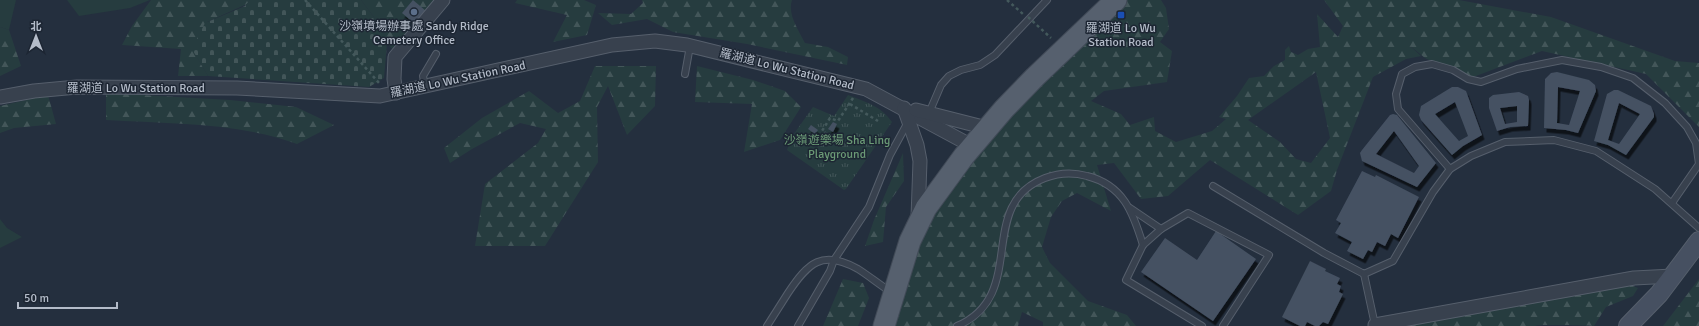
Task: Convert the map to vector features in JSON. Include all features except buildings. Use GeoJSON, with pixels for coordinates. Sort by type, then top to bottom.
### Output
{"type":"FeatureCollection","features":[{"type":"Feature","properties":{"kind":"main road"},"geometry":{"type":"LineString","coordinates":[[887,325],[894,294],[910,242],[926,208],[987,128],[1035,77],[1116,0]]}},
{"type":"Feature","properties":{"kind":"street"},"geometry":{"type":"LineString","coordinates":[[396,93],[394,79],[395,57],[443,0]]}},
{"type":"Feature","properties":{"kind":"street","name":"羅湖道 Lo Wu Station Road"},"geometry":{"type":"LineString","coordinates":[[0,97],[34,91],[77,87],[237,88],[380,96],[612,45],[655,42],[690,46],[866,89],[904,108],[972,146]]}},
{"type":"Feature","properties":{"kind":"street"},"geometry":{"type":"LineString","coordinates":[[904,108],[917,145],[920,160],[917,226]]}},
{"type":"Feature","properties":{"kind":"street","name":"羅湖道 Lo Wu Station Road"},"geometry":{"type":"LineString","coordinates":[[904,108],[987,128]]}},
{"type":"Feature","properties":{"kind":"street"},"geometry":{"type":"LineString","coordinates":[[1628,326],[1660,294],[1699,241]]}},
{"type":"Feature","properties":{"kind":"street"},"geometry":{"type":"LineString","coordinates":[[1373,326],[1634,278],[1673,276]]}},
{"type":"Feature","properties":{"kind":"lane"},"geometry":{"type":"LineString","coordinates":[[929,113],[941,85],[949,76],[961,70],[980,65],[995,55],[1047,0]]}},
{"type":"Feature","properties":{"kind":"lane"},"geometry":{"type":"LineString","coordinates":[[685,74],[690,46]]}},
{"type":"Feature","properties":{"kind":"lane"},"geometry":{"type":"LineString","coordinates":[[425,87],[423,76],[436,54]]}},
{"type":"Feature","properties":{"kind":"lane"},"geometry":{"type":"LineString","coordinates":[[1450,169],[1398,109],[1396,94],[1402,74],[1415,67],[1432,64],[1453,70],[1468,79],[1481,82],[1517,68],[1562,60],[1601,67],[1633,78],[1665,103],[1687,127],[1696,143],[1699,164],[1672,203]]}},
{"type":"Feature","properties":{"kind":"lane"},"geometry":{"type":"LineString","coordinates":[[798,326],[830,271],[834,260],[869,207],[890,155],[909,121]]}},
{"type":"Feature","properties":{"kind":"lane"},"geometry":{"type":"LineString","coordinates":[[1364,274],[1392,261],[1433,192],[1450,169],[1471,156],[1504,142],[1554,140],[1596,151],[1655,189],[1699,228]]}},
{"type":"Feature","properties":{"kind":"lane"},"geometry":{"type":"LineString","coordinates":[[957,326],[977,313],[991,296],[999,273],[1007,219],[1021,195],[1035,183],[1048,177],[1063,174],[1084,175],[1095,178],[1112,188],[1130,208],[1161,229]]}},
{"type":"Feature","properties":{"kind":"lane"},"geometry":{"type":"LineString","coordinates":[[1213,186],[1324,253],[1364,274]]}},
{"type":"Feature","properties":{"kind":"lane"},"geometry":{"type":"LineString","coordinates":[[1130,208],[1143,245]]}},
{"type":"Feature","properties":{"kind":"lane"},"geometry":{"type":"LineString","coordinates":[[1202,326],[1126,280],[1143,245],[1161,229],[1188,213],[1269,255],[1223,326]]}},
{"type":"Feature","properties":{"kind":"lane"},"geometry":{"type":"LineString","coordinates":[[766,326],[798,278],[809,266],[817,262],[834,260],[858,269],[894,294]]}},
{"type":"Feature","properties":{"kind":"lane"},"geometry":{"type":"LineString","coordinates":[[1364,274],[1373,326]]}},
{"type":"Feature","properties":{"kind":"path"},"geometry":{"type":"LineString","coordinates":[[305,0],[380,84]]}},
{"type":"Feature","properties":{"kind":"path"},"geometry":{"type":"LineString","coordinates":[[1007,0],[1023,14],[1028,9]]}},
{"type":"Feature","properties":{"kind":"path"},"geometry":{"type":"LineString","coordinates":[[1028,17],[1051,38]]}},
{"type":"Feature","properties":{"kind":"path"},"geometry":{"type":"LineString","coordinates":[[832,137],[822,131],[830,118],[838,121],[856,93]]}},
{"type":"Feature","properties":{"kind":"path"},"geometry":{"type":"LineString","coordinates":[[850,104],[878,121]]}},
{"type":"Feature","properties":{"kind":"green space"},"geometry":{"type":"Polygon","coordinates":[[[0,0],[16,0],[9,30],[0,27],[0,0]]]}},
{"type":"Feature","properties":{"kind":"green space"},"geometry":{"type":"Polygon","coordinates":[[[67,0],[150,0],[130,8],[79,16],[67,0]]]}},
{"type":"Feature","properties":{"kind":"green space"},"geometry":{"type":"Polygon","coordinates":[[[151,0],[250,0],[247,4],[207,22],[194,52],[208,76],[178,76],[181,49],[122,45],[132,26],[151,0]]]}},
{"type":"Feature","properties":{"kind":"green space"},"geometry":{"type":"Polygon","coordinates":[[[250,0],[361,0],[382,28],[387,43],[384,78],[369,87],[208,76],[192,49],[205,23],[245,6],[250,0]]]}},
{"type":"Feature","properties":{"kind":"green space"},"geometry":{"type":"Polygon","coordinates":[[[361,0],[443,0],[398,56],[387,43],[382,28],[361,0]]]}},
{"type":"Feature","properties":{"kind":"green space"},"geometry":{"type":"Polygon","coordinates":[[[517,0],[584,0],[596,5],[587,35],[553,42],[567,15],[515,3],[517,0]]]}},
{"type":"Feature","properties":{"kind":"green space"},"geometry":{"type":"Polygon","coordinates":[[[642,0],[792,0],[792,17],[805,43],[828,47],[848,57],[847,65],[747,44],[673,32],[647,19],[612,25],[598,13],[631,14],[643,3],[642,0]]]}},
{"type":"Feature","properties":{"kind":"green space"},"geometry":{"type":"Polygon","coordinates":[[[1124,0],[1161,0],[1166,8],[1169,29],[1160,42],[1172,51],[1167,82],[1104,91],[1091,101],[1121,114],[1130,125],[1154,117],[1155,131],[1176,142],[1212,131],[1226,119],[1219,117],[1237,96],[1249,78],[1264,76],[1274,66],[1285,60],[1285,50],[1289,46],[1291,52],[1298,55],[1308,49],[1320,47],[1317,14],[1338,37],[1343,26],[1324,0],[1459,0],[1551,17],[1675,61],[1699,63],[1699,127],[1646,74],[1542,51],[1468,79],[1425,58],[1409,45],[1421,56],[1406,59],[1373,77],[1337,170],[1331,191],[1298,215],[1210,160],[1168,196],[1141,199],[1114,163],[1097,165],[1111,211],[1077,193],[1062,201],[1051,217],[1042,247],[1050,263],[1088,301],[1127,315],[1136,326],[1043,326],[1043,322],[1022,312],[1018,326],[885,326],[936,195],[1040,82],[1124,0]],[[1316,72],[1248,120],[1280,142],[1296,159],[1311,163],[1330,138],[1316,72]]]}},
{"type":"Feature","properties":{"kind":"green space"},"geometry":{"type":"Polygon","coordinates":[[[0,27],[9,30],[21,66],[0,76],[0,27]]]}},
{"type":"Feature","properties":{"kind":"green space"},"geometry":{"type":"Polygon","coordinates":[[[595,66],[656,66],[655,106],[627,135],[608,86],[597,107],[598,162],[545,246],[475,246],[485,184],[538,143],[546,129],[520,123],[472,149],[450,163],[444,148],[482,118],[529,91],[558,113],[580,101],[595,66]]]}},
{"type":"Feature","properties":{"kind":"green space"},"geometry":{"type":"Polygon","coordinates":[[[697,66],[753,80],[785,91],[801,107],[780,140],[744,152],[752,104],[695,102],[697,66]]]}},
{"type":"Feature","properties":{"kind":"green space"},"geometry":{"type":"Polygon","coordinates":[[[106,93],[230,100],[296,107],[334,125],[297,144],[274,137],[227,128],[203,125],[106,120],[106,93]]]}},
{"type":"Feature","properties":{"kind":"green space"},"geometry":{"type":"Polygon","coordinates":[[[48,95],[56,124],[14,128],[0,133],[0,106],[48,95]]]}},
{"type":"Feature","properties":{"kind":"green space","name":"沙嶺遊樂場 Sha Ling Playground"},"geometry":{"type":"Polygon","coordinates":[[[848,95],[878,108],[892,122],[844,190],[787,150],[791,138],[813,107],[834,116],[848,95]]]}},
{"type":"Feature","properties":{"kind":"green space"},"geometry":{"type":"Polygon","coordinates":[[[903,153],[904,181],[886,207],[883,242],[865,246],[874,220],[903,153]]]}},
{"type":"Feature","properties":{"kind":"green space"},"geometry":{"type":"Polygon","coordinates":[[[0,219],[7,228],[22,237],[0,248],[0,219]]]}},
{"type":"Feature","properties":{"kind":"green space"},"geometry":{"type":"Polygon","coordinates":[[[843,279],[863,283],[869,298],[858,326],[823,326],[843,279]]]}},
{"type":"Feature","properties":{"kind":"green space"},"geometry":{"type":"Polygon","coordinates":[[[1699,279],[1699,326],[1663,326],[1699,279]]]}},
{"type":"Feature","properties":{"kind":"green space"},"geometry":{"type":"Polygon","coordinates":[[[1627,284],[1638,288],[1633,296],[1606,307],[1594,326],[1402,326],[1627,284]]]}},
{"type":"Feature","properties":{"kind":"place","name":"沙嶺墳場辦事處 Sandy Ridge Cemetery Office"},"geometry":{"type":"Point","coordinates":[414,12]}},
{"type":"Feature","properties":{"kind":"place","name":"羅湖道 Lo Wu Station Road"},"geometry":{"type":"Point","coordinates":[1121,15]}}]}
